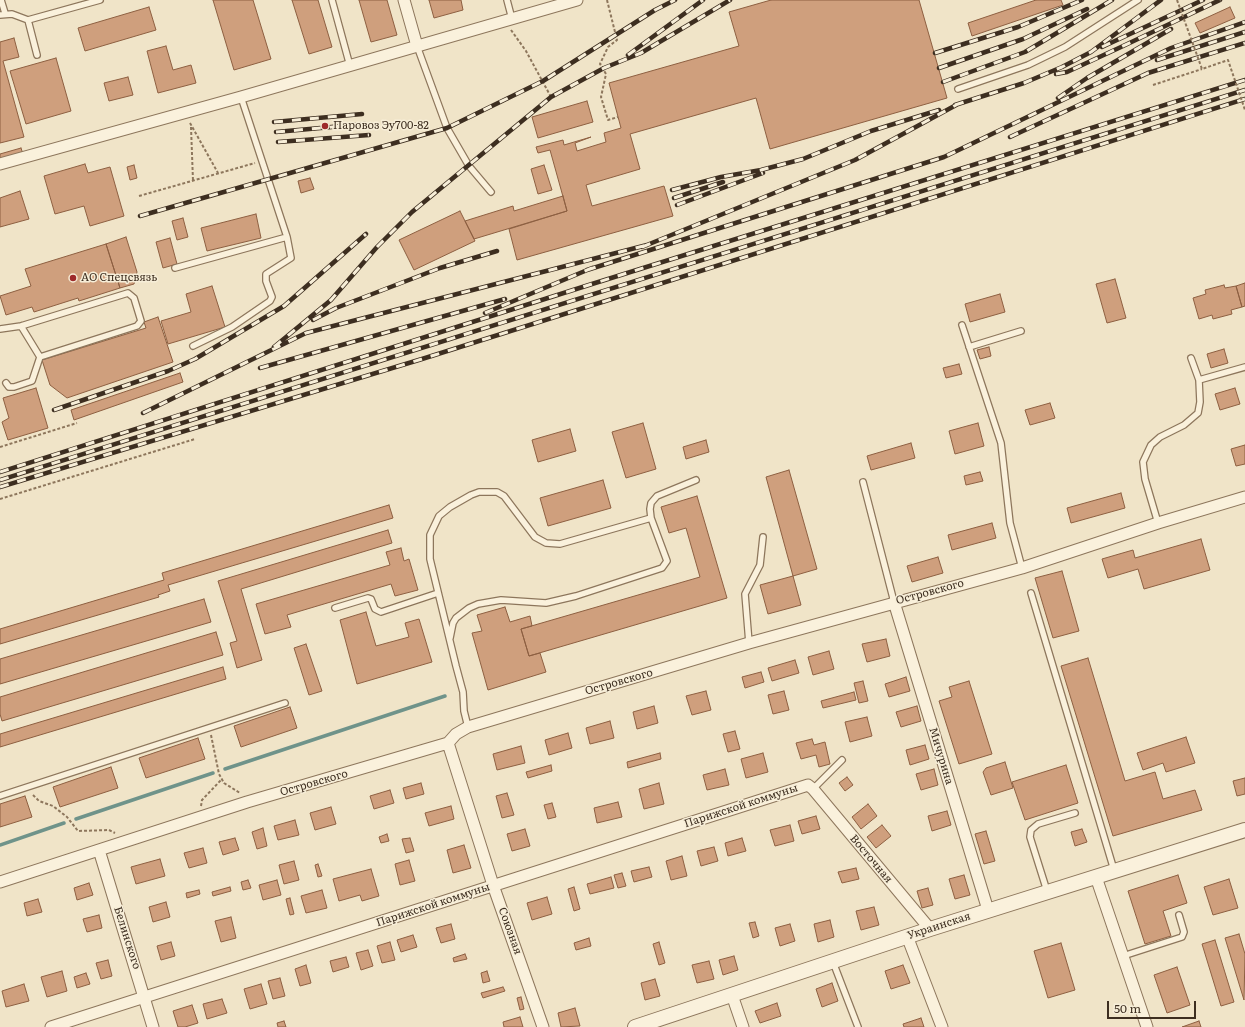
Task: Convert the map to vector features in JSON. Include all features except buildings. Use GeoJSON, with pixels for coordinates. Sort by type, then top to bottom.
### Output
{"type":"FeatureCollection","features":[{"type":"Feature","properties":{"kind":"street"},"geometry":{"type":"LineString","coordinates":[[404,0],[417,46]]}},
{"type":"Feature","properties":{"kind":"street"},"geometry":{"type":"LineString","coordinates":[[0,164],[241,98],[577,0]]}},
{"type":"Feature","properties":{"kind":"street","name":"Островского"},"geometry":{"type":"LineString","coordinates":[[0,882],[200,819],[248,802],[448,743],[456,734],[468,726],[749,643],[1022,568],[1158,523],[1245,497]]}},
{"type":"Feature","properties":{"kind":"street","name":"Мичурина"},"geometry":{"type":"LineString","coordinates":[[894,602],[988,910]]}},
{"type":"Feature","properties":{"kind":"street","name":"Союзная"},"geometry":{"type":"LineString","coordinates":[[448,743],[493,885],[544,1027]]}},
{"type":"Feature","properties":{"kind":"street","name":"Парижской коммуны"},"geometry":{"type":"LineString","coordinates":[[51,1027],[808,785],[813,789]]}},
{"type":"Feature","properties":{"kind":"street","name":"Восточная"},"geometry":{"type":"LineString","coordinates":[[813,789],[930,929]]}},
{"type":"Feature","properties":{"kind":"street","name":"Украинская"},"geometry":{"type":"LineString","coordinates":[[634,1027],[907,936],[1245,830]]}},
{"type":"Feature","properties":{"kind":"street","name":"Белинского"},"geometry":{"type":"LineString","coordinates":[[99,850],[153,1027]]}},
{"type":"Feature","properties":{"kind":"street"},"geometry":{"type":"LineString","coordinates":[[1096,877],[1147,1027]]}},
{"type":"Feature","properties":{"kind":"street"},"geometry":{"type":"LineString","coordinates":[[907,936],[942,1027]]}},
{"type":"Feature","properties":{"kind":"street"},"geometry":{"type":"LineString","coordinates":[[732,995],[743,1027]]}},
{"type":"Feature","properties":{"kind":"lane"},"geometry":{"type":"LineString","coordinates":[[1,0],[2,14],[20,16],[28,20],[100,0]]}},
{"type":"Feature","properties":{"kind":"lane"},"geometry":{"type":"LineString","coordinates":[[332,0],[350,66]]}},
{"type":"Feature","properties":{"kind":"lane"},"geometry":{"type":"LineString","coordinates":[[507,0],[508,20]]}},
{"type":"Feature","properties":{"kind":"lane"},"geometry":{"type":"LineString","coordinates":[[958,89],[1028,65],[1065,47],[1138,0]]}},
{"type":"Feature","properties":{"kind":"lane"},"geometry":{"type":"LineString","coordinates":[[28,20],[37,55]]}},
{"type":"Feature","properties":{"kind":"lane"},"geometry":{"type":"LineString","coordinates":[[417,46],[447,128],[469,166],[491,192]]}},
{"type":"Feature","properties":{"kind":"lane"},"geometry":{"type":"LineString","coordinates":[[194,346],[232,327],[270,301],[271,294],[266,281],[266,274],[290,258],[287,237],[241,98]]}},
{"type":"Feature","properties":{"kind":"lane"},"geometry":{"type":"LineString","coordinates":[[174,268],[287,237]]}},
{"type":"Feature","properties":{"kind":"lane"},"geometry":{"type":"LineString","coordinates":[[0,329],[21,326],[125,294],[132,296],[140,319],[139,325],[40,357]]}},
{"type":"Feature","properties":{"kind":"lane"},"geometry":{"type":"LineString","coordinates":[[962,325],[1001,442],[1010,522],[1022,568]]}},
{"type":"Feature","properties":{"kind":"lane"},"geometry":{"type":"LineString","coordinates":[[6,383],[9,387],[14,387],[32,381],[40,357],[21,326]]}},
{"type":"Feature","properties":{"kind":"lane"},"geometry":{"type":"LineString","coordinates":[[969,346],[1021,331]]}},
{"type":"Feature","properties":{"kind":"lane"},"geometry":{"type":"LineString","coordinates":[[1158,523],[1145,479],[1143,462],[1151,445],[1160,437],[1184,425],[1198,413],[1200,402],[1199,380],[1191,358]]}},
{"type":"Feature","properties":{"kind":"lane"},"geometry":{"type":"LineString","coordinates":[[1199,380],[1245,367]]}},
{"type":"Feature","properties":{"kind":"lane"},"geometry":{"type":"LineString","coordinates":[[450,638],[453,623],[456,618],[468,608],[478,604],[501,600],[546,603],[576,596],[662,568],[667,561],[651,518],[650,509],[652,502],[657,496],[696,480]]}},
{"type":"Feature","properties":{"kind":"lane"},"geometry":{"type":"LineString","coordinates":[[863,482],[894,602]]}},
{"type":"Feature","properties":{"kind":"lane"},"geometry":{"type":"LineString","coordinates":[[468,726],[464,711],[464,692],[438,594],[429,551],[430,535],[439,516],[450,506],[479,492],[497,492],[504,496],[535,537],[546,543],[553,544],[560,544],[651,518]]}},
{"type":"Feature","properties":{"kind":"lane"},"geometry":{"type":"LineString","coordinates":[[749,643],[745,594],[760,565],[763,538]]}},
{"type":"Feature","properties":{"kind":"lane"},"geometry":{"type":"LineString","coordinates":[[1031,593],[1114,870]]}},
{"type":"Feature","properties":{"kind":"lane"},"geometry":{"type":"LineString","coordinates":[[335,608],[368,598],[371,599],[375,609],[381,612],[438,594]]}},
{"type":"Feature","properties":{"kind":"lane"},"geometry":{"type":"LineString","coordinates":[[0,796],[284,704]]}},
{"type":"Feature","properties":{"kind":"lane"},"geometry":{"type":"LineString","coordinates":[[813,789],[842,760]]}},
{"type":"Feature","properties":{"kind":"lane"},"geometry":{"type":"LineString","coordinates":[[1047,892],[1030,837],[1031,830],[1038,824],[1075,813]]}},
{"type":"Feature","properties":{"kind":"lane"},"geometry":{"type":"LineString","coordinates":[[1123,956],[1182,937],[1184,932],[1179,915]]}},
{"type":"Feature","properties":{"kind":"lane"},"geometry":{"type":"LineString","coordinates":[[832,961],[858,1027]]}},
{"type":"Feature","properties":{"kind":"path"},"geometry":{"type":"LineString","coordinates":[[607,0],[617,40],[608,47],[600,64],[606,74],[601,97],[608,120],[618,117]]}},
{"type":"Feature","properties":{"kind":"path"},"geometry":{"type":"LineString","coordinates":[[1177,0],[1202,69]]}},
{"type":"Feature","properties":{"kind":"path"},"geometry":{"type":"LineString","coordinates":[[508,20],[551,97]]}},
{"type":"Feature","properties":{"kind":"path"},"geometry":{"type":"LineString","coordinates":[[1153,86],[1228,60],[1245,110]]}},
{"type":"Feature","properties":{"kind":"path"},"geometry":{"type":"LineString","coordinates":[[193,181],[191,126],[218,174]]}},
{"type":"Feature","properties":{"kind":"path"},"geometry":{"type":"LineString","coordinates":[[139,196],[262,161]]}},
{"type":"Feature","properties":{"kind":"path"},"geometry":{"type":"LineString","coordinates":[[0,447],[78,423]]}},
{"type":"Feature","properties":{"kind":"path"},"geometry":{"type":"LineString","coordinates":[[0,499],[195,439]]}},
{"type":"Feature","properties":{"kind":"path"},"geometry":{"type":"LineString","coordinates":[[210,728],[216,767],[222,779],[248,802]]}},
{"type":"Feature","properties":{"kind":"path"},"geometry":{"type":"LineString","coordinates":[[200,819],[202,800],[222,779]]}},
{"type":"Feature","properties":{"kind":"path"},"geometry":{"type":"LineString","coordinates":[[28,787],[39,802],[53,806],[68,816],[78,831],[109,830],[114,832],[119,844]]}},
{"type":"Feature","properties":{"kind":"waterway"},"geometry":{"type":"LineString","coordinates":[[225,769],[445,696]]}},
{"type":"Feature","properties":{"kind":"waterway"},"geometry":{"type":"LineString","coordinates":[[76,819],[213,773]]}},
{"type":"Feature","properties":{"kind":"waterway"},"geometry":{"type":"LineString","coordinates":[[0,845],[64,823]]}},
{"type":"Feature","properties":{"kind":"railway"},"geometry":{"type":"LineString","coordinates":[[140,216],[447,128],[543,81],[655,10],[675,0]]}},
{"type":"Feature","properties":{"kind":"railway"},"geometry":{"type":"LineString","coordinates":[[628,55],[703,0]]}},
{"type":"Feature","properties":{"kind":"railway"},"geometry":{"type":"LineString","coordinates":[[274,347],[331,300],[377,247],[412,212],[551,97],[604,68],[641,53],[730,0]]}},
{"type":"Feature","properties":{"kind":"railway"},"geometry":{"type":"LineString","coordinates":[[935,53],[1018,27],[1082,0]]}},
{"type":"Feature","properties":{"kind":"railway"},"geometry":{"type":"LineString","coordinates":[[943,82],[1025,52],[1112,0]]}},
{"type":"Feature","properties":{"kind":"railway"},"geometry":{"type":"LineString","coordinates":[[955,105],[1024,83],[1062,67],[1091,52],[1161,0]]}},
{"type":"Feature","properties":{"kind":"railway"},"geometry":{"type":"LineString","coordinates":[[1102,47],[1203,0]]}},
{"type":"Feature","properties":{"kind":"railway"},"geometry":{"type":"LineString","coordinates":[[1056,74],[1067,72],[1220,0]]}},
{"type":"Feature","properties":{"kind":"railway"},"geometry":{"type":"LineString","coordinates":[[939,68],[1023,39],[1087,9]]}},
{"type":"Feature","properties":{"kind":"railway"},"geometry":{"type":"LineString","coordinates":[[587,270],[944,157],[1171,48],[1245,22]]}},
{"type":"Feature","properties":{"kind":"railway"},"geometry":{"type":"LineString","coordinates":[[1058,98],[1087,78],[1171,29]]}},
{"type":"Feature","properties":{"kind":"railway"},"geometry":{"type":"LineString","coordinates":[[1157,60],[1245,32]]}},
{"type":"Feature","properties":{"kind":"railway"},"geometry":{"type":"LineString","coordinates":[[1010,137],[1148,73],[1245,43]]}},
{"type":"Feature","properties":{"kind":"railway"},"geometry":{"type":"LineString","coordinates":[[0,472],[592,284],[1245,80]]}},
{"type":"Feature","properties":{"kind":"railway"},"geometry":{"type":"LineString","coordinates":[[0,480],[1245,90]]}},
{"type":"Feature","properties":{"kind":"railway"},"geometry":{"type":"LineString","coordinates":[[0,487],[422,359],[1245,99]]}},
{"type":"Feature","properties":{"kind":"railway"},"geometry":{"type":"LineString","coordinates":[[642,247],[855,160],[958,104]]}},
{"type":"Feature","properties":{"kind":"railway"},"geometry":{"type":"LineString","coordinates":[[672,190],[721,177],[761,170],[803,159],[871,131],[939,110]]}},
{"type":"Feature","properties":{"kind":"railway"},"geometry":{"type":"LineString","coordinates":[[274,122],[362,114]]}},
{"type":"Feature","properties":{"kind":"railway"},"geometry":{"type":"LineString","coordinates":[[276,132],[365,124]]}},
{"type":"Feature","properties":{"kind":"railway"},"geometry":{"type":"LineString","coordinates":[[278,142],[369,135]]}},
{"type":"Feature","properties":{"kind":"railway"},"geometry":{"type":"LineString","coordinates":[[677,205],[763,173]]}},
{"type":"Feature","properties":{"kind":"railway"},"geometry":{"type":"LineString","coordinates":[[674,198],[723,182]]}},
{"type":"Feature","properties":{"kind":"railway"},"geometry":{"type":"LineString","coordinates":[[54,410],[168,371],[195,359],[284,306],[366,234]]}},
{"type":"Feature","properties":{"kind":"railway"},"geometry":{"type":"LineString","coordinates":[[143,413],[306,333],[647,245]]}},
{"type":"Feature","properties":{"kind":"railway"},"geometry":{"type":"LineString","coordinates":[[313,320],[336,308],[440,268],[497,251]]}},
{"type":"Feature","properties":{"kind":"railway"},"geometry":{"type":"LineString","coordinates":[[485,313],[592,268]]}},
{"type":"Feature","properties":{"kind":"railway"},"geometry":{"type":"LineString","coordinates":[[260,368],[505,299]]}},
{"type":"Feature","properties":{"kind":"place","name":"Паровоз Эу700-82"},"geometry":{"type":"Point","coordinates":[325,126]}},
{"type":"Feature","properties":{"kind":"place","name":"АО Спецсвязь"},"geometry":{"type":"Point","coordinates":[73,278]}}]}
